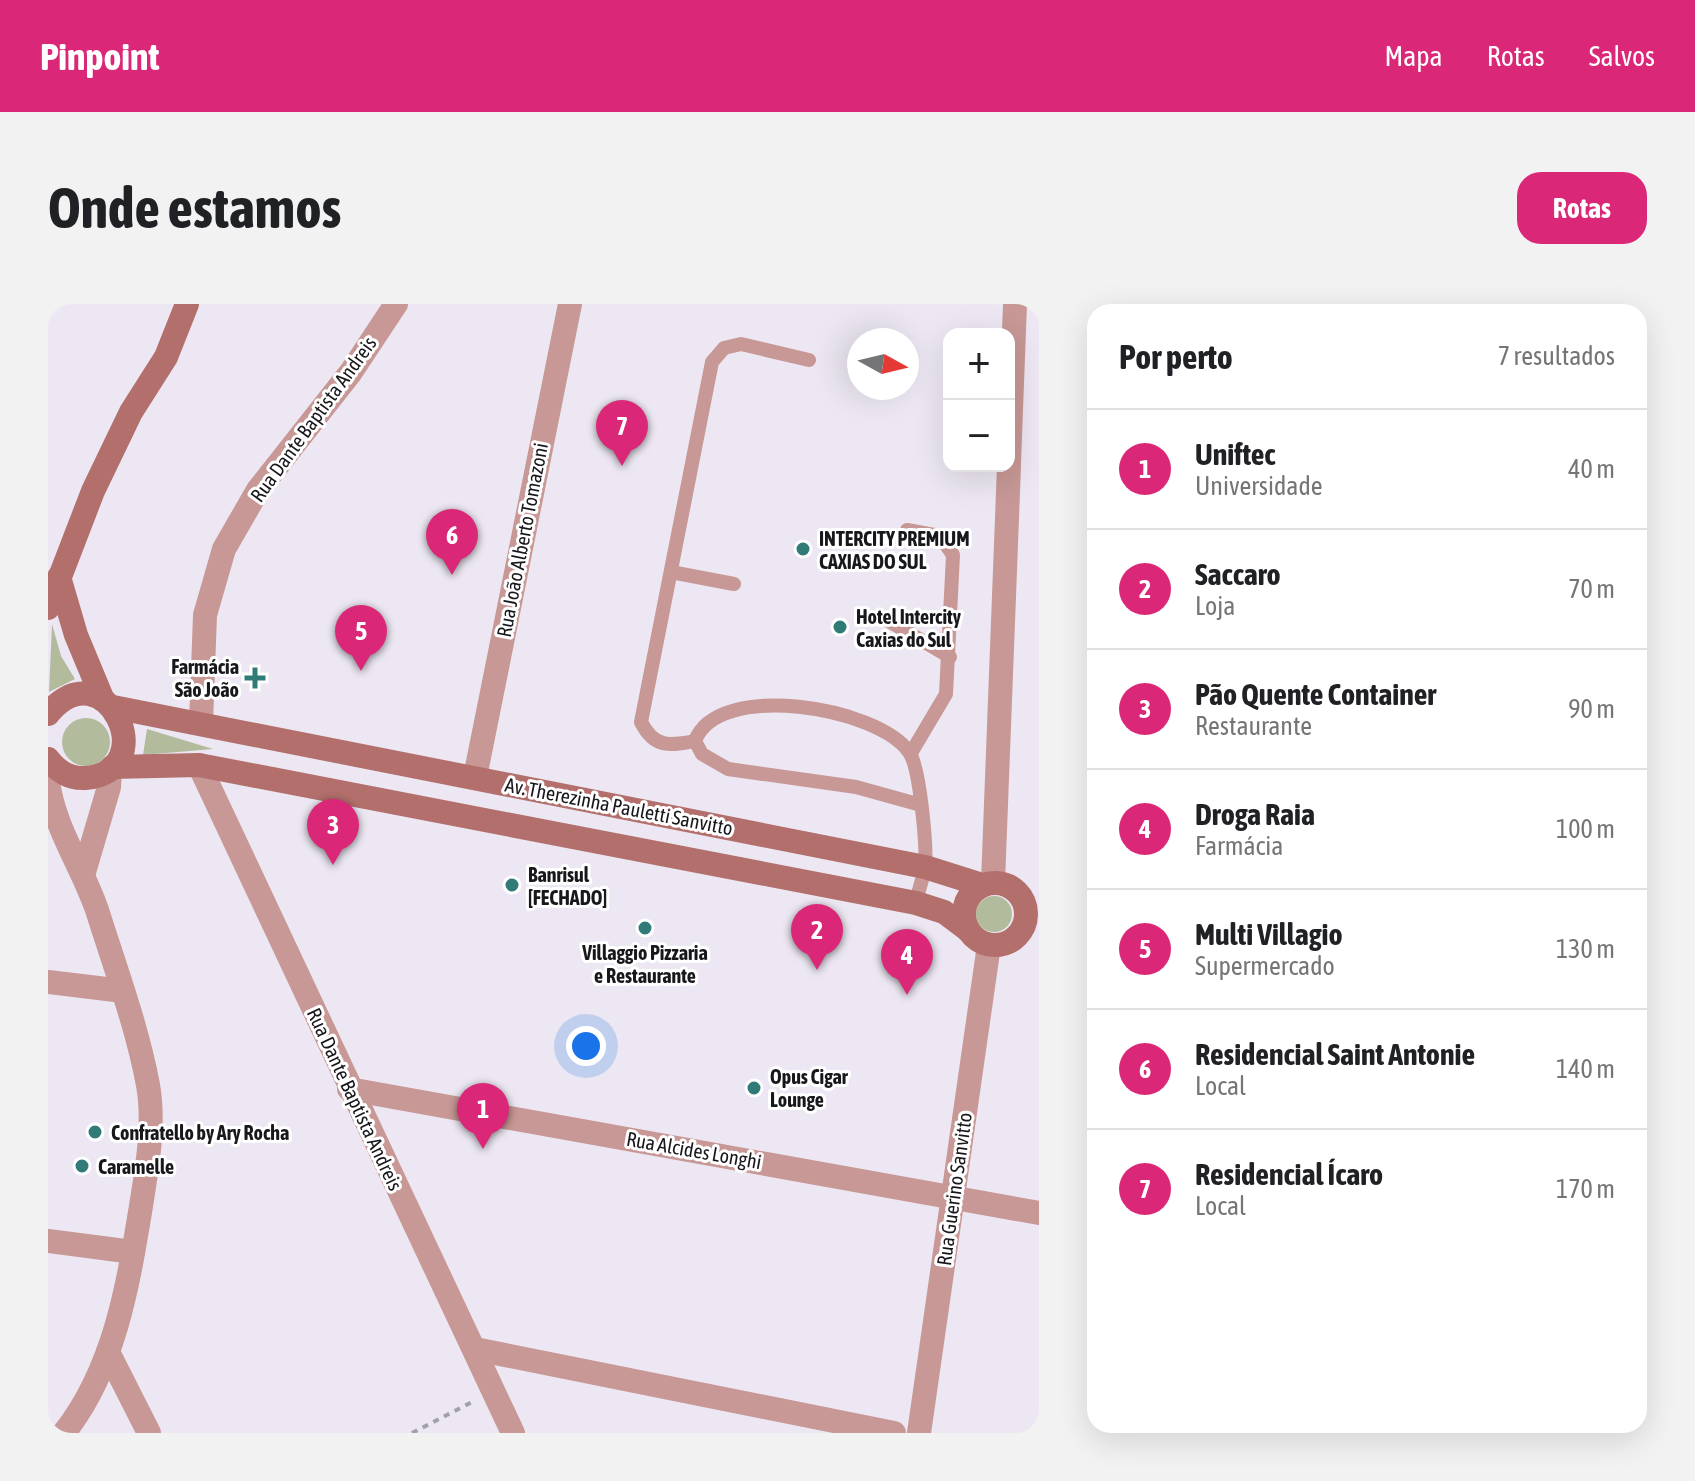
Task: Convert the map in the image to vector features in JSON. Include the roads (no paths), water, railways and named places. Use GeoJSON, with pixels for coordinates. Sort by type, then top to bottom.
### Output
{"type":"FeatureCollection","features":[{"type":"Feature","properties":{"kind":"main road"},"geometry":{"type":"LineString","coordinates":[[48,608],[93,491],[131,412],[166,357],[187,304]]}},
{"type":"Feature","properties":{"kind":"main road"},"geometry":{"type":"LineString","coordinates":[[59,577],[76,635],[124,731],[120,756],[111,768]]}},
{"type":"Feature","properties":{"kind":"main road","name":"Av. Therezinha Pauletti Sanvitto"},"geometry":{"type":"LineString","coordinates":[[48,714],[66,698],[78,695],[201,723],[925,867],[1007,888]]}},
{"type":"Feature","properties":{"kind":"main road","name":"Av. Therezinha Pauletti Sanvitto"},"geometry":{"type":"LineString","coordinates":[[48,759],[66,775],[81,779],[97,777],[111,768],[199,765],[916,903],[944,912],[968,930]]}},
{"type":"Feature","properties":{"kind":"main road"},"geometry":{"type":"LineString","coordinates":[[405,804],[411,764]]}},
{"type":"Feature","properties":{"kind":"main road"},"geometry":{"type":"LineString","coordinates":[[630,848],[638,809]]}},
{"type":"Feature","properties":{"kind":"main road"},"geometry":{"type":"LineString","coordinates":[[1007,888],[1025,907],[1028,934],[1009,942],[989,945],[968,930],[964,909],[973,890],[1007,888]]}},
{"type":"Feature","properties":{"kind":"street","name":"Rua Dante Baptista Andreis"},"geometry":{"type":"LineString","coordinates":[[201,723],[205,615],[224,549],[258,490],[351,372],[396,304]]}},
{"type":"Feature","properties":{"kind":"street","name":"Rua João Alberto Tomazoni"},"geometry":{"type":"LineString","coordinates":[[475,777],[570,304]]}},
{"type":"Feature","properties":{"kind":"street"},"geometry":{"type":"LineString","coordinates":[[1011,400],[1015,304]]}},
{"type":"Feature","properties":{"kind":"street"},"geometry":{"type":"LineString","coordinates":[[1007,888],[1009,472]]}},
{"type":"Feature","properties":{"kind":"street","name":"Rua Dante Baptista Andreis"},"geometry":{"type":"LineString","coordinates":[[199,765],[513,1433]]}},
{"type":"Feature","properties":{"kind":"street"},"geometry":{"type":"LineString","coordinates":[[84,872],[109,787],[111,768]]}},
{"type":"Feature","properties":{"kind":"street"},"geometry":{"type":"LineString","coordinates":[[48,781],[67,846],[84,872],[123,991],[148,1087],[150,1149],[126,1297],[108,1352],[91,1390],[64,1433]]}},
{"type":"Feature","properties":{"kind":"street","name":"Rua Guerino Sanvitto"},"geometry":{"type":"LineString","coordinates":[[919,1433],[989,945]]}},
{"type":"Feature","properties":{"kind":"street"},"geometry":{"type":"LineString","coordinates":[[48,982],[123,991]]}},
{"type":"Feature","properties":{"kind":"street","name":"Rua Alcides Longhi"},"geometry":{"type":"LineString","coordinates":[[349,1089],[1039,1213]]}},
{"type":"Feature","properties":{"kind":"street"},"geometry":{"type":"LineString","coordinates":[[48,1241],[133,1252]]}},
{"type":"Feature","properties":{"kind":"street"},"geometry":{"type":"LineString","coordinates":[[475,1349],[894,1433]]}},
{"type":"Feature","properties":{"kind":"street"},"geometry":{"type":"LineString","coordinates":[[108,1352],[149,1433]]}},
{"type":"Feature","properties":{"kind":"lane"},"geometry":{"type":"LineString","coordinates":[[695,741],[667,747],[649,738],[641,722],[712,362],[724,348],[741,344],[809,360]]}},
{"type":"Feature","properties":{"kind":"lane"},"geometry":{"type":"LineString","coordinates":[[907,530],[940,536],[953,555],[946,694],[911,753]]}},
{"type":"Feature","properties":{"kind":"lane"},"geometry":{"type":"LineString","coordinates":[[671,572],[734,584]]}},
{"type":"Feature","properties":{"kind":"lane"},"geometry":{"type":"LineString","coordinates":[[887,620],[950,657]]}},
{"type":"Feature","properties":{"kind":"lane"},"geometry":{"type":"LineString","coordinates":[[916,903],[925,867],[921,805],[911,753],[895,739],[861,720],[816,710],[764,705],[725,711],[700,728],[695,741],[702,754],[728,769],[856,787],[921,805]]}},
{"type":"Feature","properties":{"kind":"place","name":"Residencial Ícaro"},"geometry":{"type":"Point","coordinates":[622,466]}},
{"type":"Feature","properties":{"kind":"place","name":"INTERCITY PREMIUM CAXIAS DO SUL"},"geometry":{"type":"Point","coordinates":[803,549]}},
{"type":"Feature","properties":{"kind":"place","name":"Residencial Saint Antonie"},"geometry":{"type":"Point","coordinates":[452,575]}},
{"type":"Feature","properties":{"kind":"place","name":"Hotel Intercity Caxias do Sul"},"geometry":{"type":"Point","coordinates":[840,627]}},
{"type":"Feature","properties":{"kind":"place","name":"Multi Villagio"},"geometry":{"type":"Point","coordinates":[361,671]}},
{"type":"Feature","properties":{"kind":"place","name":"Farmácia São João"},"geometry":{"type":"Point","coordinates":[255,678]}},
{"type":"Feature","properties":{"kind":"place","name":"Pão Quente Container"},"geometry":{"type":"Point","coordinates":[333,865]}},
{"type":"Feature","properties":{"kind":"place","name":"Banrisul [FECHADO]"},"geometry":{"type":"Point","coordinates":[512,885]}},
{"type":"Feature","properties":{"kind":"place","name":"Villaggio Pizzaria e Restaurante"},"geometry":{"type":"Point","coordinates":[645,928]}},
{"type":"Feature","properties":{"kind":"place","name":"Saccaro"},"geometry":{"type":"Point","coordinates":[817,970]}},
{"type":"Feature","properties":{"kind":"place","name":"Droga Raia"},"geometry":{"type":"Point","coordinates":[907,995]}},
{"type":"Feature","properties":{"kind":"place","name":"Opus Cigar Lounge"},"geometry":{"type":"Point","coordinates":[754,1088]}},
{"type":"Feature","properties":{"kind":"place","name":"Confratello by Ary Rocha"},"geometry":{"type":"Point","coordinates":[95,1132]}},
{"type":"Feature","properties":{"kind":"place","name":"Uniftec"},"geometry":{"type":"Point","coordinates":[483,1149]}},
{"type":"Feature","properties":{"kind":"place","name":"Caramelle"},"geometry":{"type":"Point","coordinates":[82,1166]}}]}
